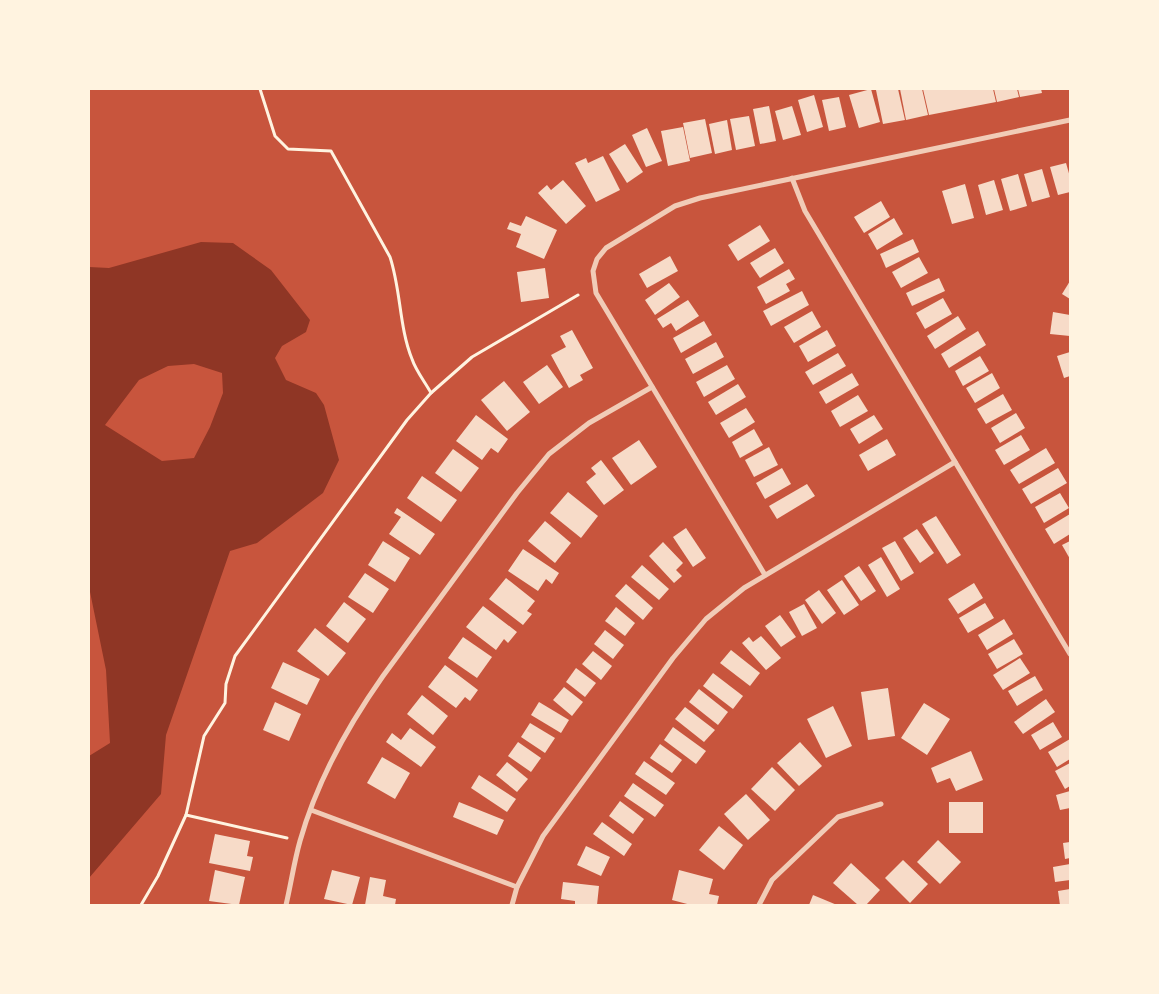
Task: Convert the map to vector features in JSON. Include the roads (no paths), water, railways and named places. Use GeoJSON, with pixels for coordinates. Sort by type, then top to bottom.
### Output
{"type":"FeatureCollection","features":[{"type":"Feature","properties":{"kind":"street"},"geometry":{"type":"LineString","coordinates":[[765,576],[596,293],[593,271],[597,259],[606,248],[675,206],[792,178],[1070,120]]}},
{"type":"Feature","properties":{"kind":"street"},"geometry":{"type":"LineString","coordinates":[[792,178],[805,210],[1070,654]]}},
{"type":"Feature","properties":{"kind":"street"},"geometry":{"type":"LineString","coordinates":[[286,905],[300,841],[311,810],[328,766],[364,703],[521,487],[549,454],[566,439],[652,387]]}},
{"type":"Feature","properties":{"kind":"street"},"geometry":{"type":"LineString","coordinates":[[512,905],[517,887],[543,836],[679,650],[723,604],[765,576],[955,462]]}},
{"type":"Feature","properties":{"kind":"street"},"geometry":{"type":"LineString","coordinates":[[760,905],[772,880],[838,817],[881,804]]}},
{"type":"Feature","properties":{"kind":"street"},"geometry":{"type":"LineString","coordinates":[[311,810],[517,887]]}}]}
